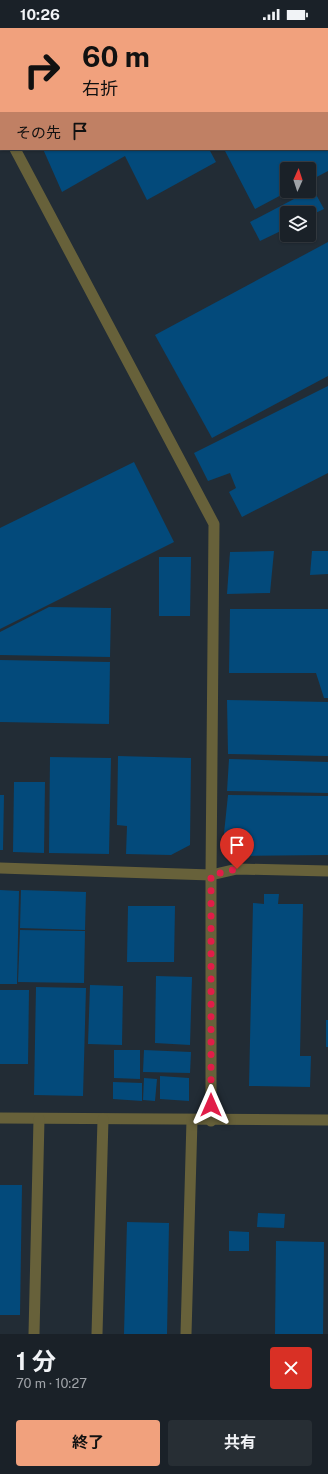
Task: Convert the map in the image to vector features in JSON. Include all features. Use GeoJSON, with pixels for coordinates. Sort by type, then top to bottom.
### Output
{"type":"FeatureCollection","features":[{"type":"Feature","properties":{"kind":"street"},"geometry":{"type":"LineString","coordinates":[[16,150],[214,524],[211,875],[211,1120]]}},
{"type":"Feature","properties":{"kind":"street"},"geometry":{"type":"LineString","coordinates":[[0,868],[211,875],[237,869],[328,871]]}},
{"type":"Feature","properties":{"kind":"street"},"geometry":{"type":"LineString","coordinates":[[0,1118],[103,1120],[328,1120]]}},
{"type":"Feature","properties":{"kind":"street"},"geometry":{"type":"LineString","coordinates":[[34,1334],[39,1119]]}},
{"type":"Feature","properties":{"kind":"street"},"geometry":{"type":"LineString","coordinates":[[97,1334],[103,1120]]}},
{"type":"Feature","properties":{"kind":"street"},"geometry":{"type":"LineString","coordinates":[[186,1334],[192,1120]]}},
{"type":"Feature","properties":{"kind":"building"},"geometry":{"type":"Polygon","coordinates":[[[43,150],[210,150],[216,162],[147,200],[125,156],[62,192],[43,150]]]}},
{"type":"Feature","properties":{"kind":"building"},"geometry":{"type":"Polygon","coordinates":[[[225,150],[328,150],[328,171],[316,177],[316,162],[280,162],[280,196],[255,209],[225,150]]]}},
{"type":"Feature","properties":{"kind":"building"},"geometry":{"type":"Polygon","coordinates":[[[316,194],[324,209],[316,213],[316,206],[281,206],[296,198],[316,198],[316,194]]]}},
{"type":"Feature","properties":{"kind":"building"},"geometry":{"type":"Polygon","coordinates":[[[280,206],[280,231],[260,241],[250,222],[280,206]]]}},
{"type":"Feature","properties":{"kind":"building"},"geometry":{"type":"Polygon","coordinates":[[[328,242],[328,376],[212,438],[155,335],[328,242]]]}},
{"type":"Feature","properties":{"kind":"building"},"geometry":{"type":"Polygon","coordinates":[[[328,386],[328,473],[242,517],[229,492],[236,488],[230,473],[208,481],[194,453],[328,386]]]}},
{"type":"Feature","properties":{"kind":"building"},"geometry":{"type":"Polygon","coordinates":[[[134,462],[174,542],[0,629],[0,528],[134,462]]]}},
{"type":"Feature","properties":{"kind":"building"},"geometry":{"type":"Polygon","coordinates":[[[274,551],[270,593],[227,594],[230,552],[274,551]]]}},
{"type":"Feature","properties":{"kind":"building"},"geometry":{"type":"Polygon","coordinates":[[[312,551],[328,551],[328,574],[310,575],[312,551]]]}},
{"type":"Feature","properties":{"kind":"building"},"geometry":{"type":"Polygon","coordinates":[[[159,557],[191,557],[190,616],[159,616],[159,557]]]}},
{"type":"Feature","properties":{"kind":"building"},"geometry":{"type":"Polygon","coordinates":[[[49,607],[111,608],[110,657],[0,655],[0,632],[49,607]]]}},
{"type":"Feature","properties":{"kind":"building"},"geometry":{"type":"Polygon","coordinates":[[[230,609],[328,609],[328,698],[324,698],[316,673],[229,673],[230,609]]]}},
{"type":"Feature","properties":{"kind":"building"},"geometry":{"type":"Polygon","coordinates":[[[0,660],[110,662],[109,724],[0,722],[0,660]]]}},
{"type":"Feature","properties":{"kind":"building"},"geometry":{"type":"Polygon","coordinates":[[[227,700],[328,702],[328,756],[228,754],[227,700]]]}},
{"type":"Feature","properties":{"kind":"building"},"geometry":{"type":"Polygon","coordinates":[[[118,756],[191,758],[190,845],[171,855],[126,854],[127,826],[117,825],[118,756]]]}},
{"type":"Feature","properties":{"kind":"building"},"geometry":{"type":"Polygon","coordinates":[[[50,757],[111,758],[109,854],[49,853],[50,757]]]}},
{"type":"Feature","properties":{"kind":"building"},"geometry":{"type":"Polygon","coordinates":[[[229,759],[328,762],[328,793],[227,791],[229,759]]]}},
{"type":"Feature","properties":{"kind":"building"},"geometry":{"type":"Polygon","coordinates":[[[14,782],[45,782],[44,853],[13,852],[14,782]]]}},
{"type":"Feature","properties":{"kind":"building"},"geometry":{"type":"Polygon","coordinates":[[[0,795],[4,795],[3,850],[0,850],[0,795]]]}},
{"type":"Feature","properties":{"kind":"building"},"geometry":{"type":"Polygon","coordinates":[[[228,795],[328,796],[328,855],[236,856],[223,843],[228,795]]]}},
{"type":"Feature","properties":{"kind":"building"},"geometry":{"type":"Polygon","coordinates":[[[0,890],[19,891],[17,984],[0,984],[0,890]]]}},
{"type":"Feature","properties":{"kind":"building"},"geometry":{"type":"Polygon","coordinates":[[[21,890],[86,892],[85,930],[20,928],[21,890]]]}},
{"type":"Feature","properties":{"kind":"building"},"geometry":{"type":"Polygon","coordinates":[[[264,894],[279,894],[278,904],[303,904],[300,1056],[311,1056],[310,1087],[249,1086],[253,903],[264,904],[264,894]]]}},
{"type":"Feature","properties":{"kind":"building"},"geometry":{"type":"Polygon","coordinates":[[[128,906],[175,906],[174,962],[127,962],[128,906]]]}},
{"type":"Feature","properties":{"kind":"building"},"geometry":{"type":"Polygon","coordinates":[[[20,930],[85,931],[84,983],[18,982],[20,930]]]}},
{"type":"Feature","properties":{"kind":"building"},"geometry":{"type":"Polygon","coordinates":[[[156,976],[192,977],[190,1045],[155,1043],[156,976]]]}},
{"type":"Feature","properties":{"kind":"building"},"geometry":{"type":"Polygon","coordinates":[[[90,985],[123,986],[122,1045],[88,1044],[90,985]]]}},
{"type":"Feature","properties":{"kind":"building"},"geometry":{"type":"Polygon","coordinates":[[[36,987],[86,988],[83,1096],[34,1095],[36,987]]]}},
{"type":"Feature","properties":{"kind":"building"},"geometry":{"type":"Polygon","coordinates":[[[0,990],[29,990],[28,1064],[0,1064],[0,990]]]}},
{"type":"Feature","properties":{"kind":"building"},"geometry":{"type":"Polygon","coordinates":[[[326,1020],[328,1020],[328,1047],[326,1047],[326,1020]]]}},
{"type":"Feature","properties":{"kind":"building"},"geometry":{"type":"Polygon","coordinates":[[[114,1050],[140,1050],[140,1079],[114,1078],[114,1050]]]}},
{"type":"Feature","properties":{"kind":"building"},"geometry":{"type":"Polygon","coordinates":[[[144,1050],[191,1052],[190,1073],[143,1072],[144,1050]]]}},
{"type":"Feature","properties":{"kind":"building"},"geometry":{"type":"Polygon","coordinates":[[[160,1076],[189,1078],[189,1101],[160,1099],[160,1076]]]}},
{"type":"Feature","properties":{"kind":"building"},"geometry":{"type":"Polygon","coordinates":[[[144,1078],[157,1079],[155,1101],[143,1100],[144,1078]]]}},
{"type":"Feature","properties":{"kind":"building"},"geometry":{"type":"Polygon","coordinates":[[[113,1082],[142,1083],[142,1101],[113,1099],[113,1082]]]}},
{"type":"Feature","properties":{"kind":"building"},"geometry":{"type":"Polygon","coordinates":[[[0,1185],[22,1185],[20,1315],[0,1315],[0,1185]]]}},
{"type":"Feature","properties":{"kind":"building"},"geometry":{"type":"Polygon","coordinates":[[[258,1213],[285,1214],[284,1228],[257,1227],[258,1213]]]}},
{"type":"Feature","properties":{"kind":"building"},"geometry":{"type":"Polygon","coordinates":[[[127,1222],[169,1223],[167,1334],[124,1334],[127,1222]]]}},
{"type":"Feature","properties":{"kind":"building"},"geometry":{"type":"Polygon","coordinates":[[[229,1231],[249,1232],[249,1251],[229,1251],[229,1231]]]}},
{"type":"Feature","properties":{"kind":"building"},"geometry":{"type":"Polygon","coordinates":[[[276,1241],[324,1242],[323,1334],[275,1334],[276,1241]]]}},
{"type":"Feature","properties":{"kind":"route"},"geometry":{"type":"LineString","coordinates":[[211,1105],[211,875],[237,869]]}}]}
